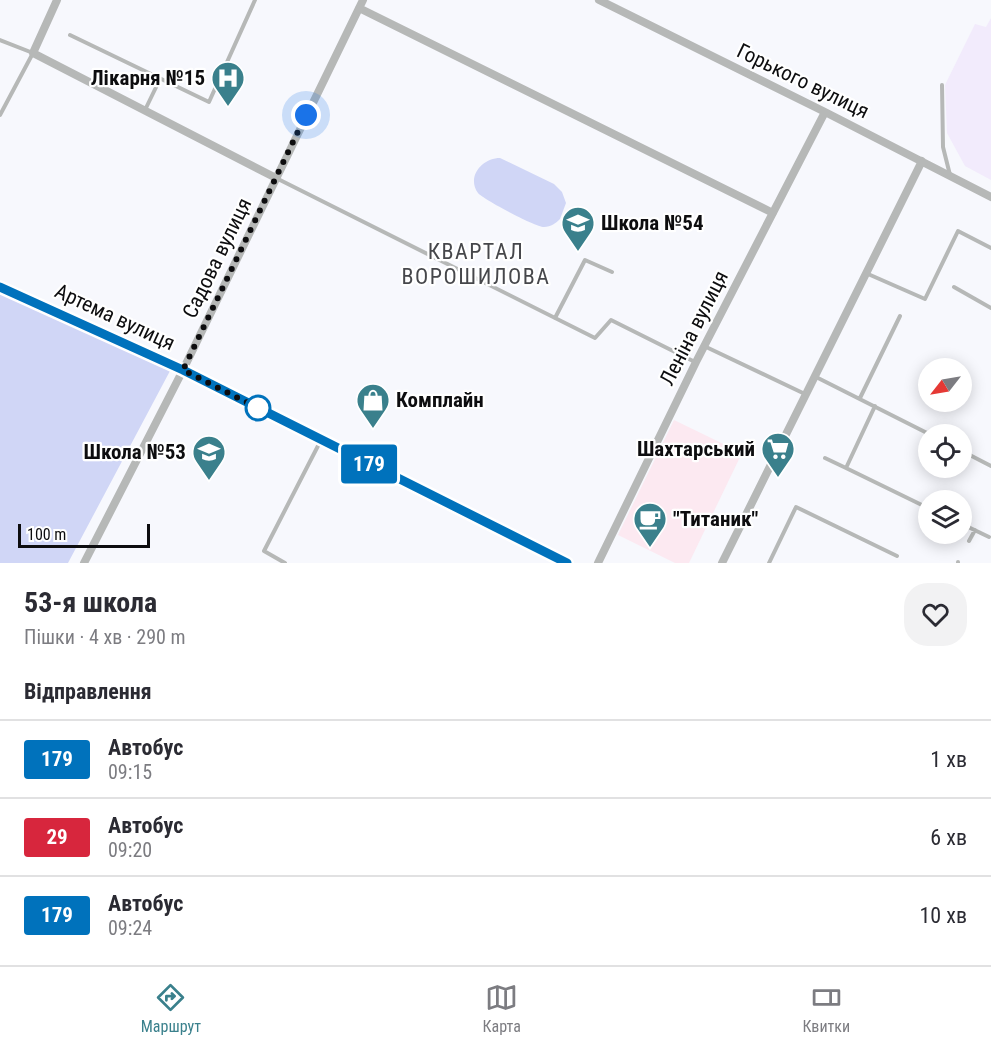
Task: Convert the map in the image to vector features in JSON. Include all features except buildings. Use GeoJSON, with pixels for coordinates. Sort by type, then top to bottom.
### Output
{"type":"FeatureCollection","features":[{"type":"Feature","properties":{"kind":"street"},"geometry":{"type":"LineString","coordinates":[[57,0],[33,53],[276,178]]}},
{"type":"Feature","properties":{"kind":"street","name":"Горького вулиця"},"geometry":{"type":"LineString","coordinates":[[599,0],[991,197]]}},
{"type":"Feature","properties":{"kind":"street"},"geometry":{"type":"LineString","coordinates":[[361,4],[773,213]]}},
{"type":"Feature","properties":{"kind":"street","name":"Садова вулиця"},"geometry":{"type":"LineString","coordinates":[[84,563],[183,370],[361,4]]}},
{"type":"Feature","properties":{"kind":"street","name":"Леніна вулиця"},"geometry":{"type":"LineString","coordinates":[[598,563],[696,362],[825,112]]}},
{"type":"Feature","properties":{"kind":"street"},"geometry":{"type":"LineString","coordinates":[[722,563],[922,161]]}},
{"type":"Feature","properties":{"kind":"street","name":"Артема вулиця"},"geometry":{"type":"LineString","coordinates":[[0,287],[183,370],[567,563]]}},
{"type":"Feature","properties":{"kind":"lane"},"geometry":{"type":"LineString","coordinates":[[70,35],[209,102],[255,0]]}},
{"type":"Feature","properties":{"kind":"lane"},"geometry":{"type":"LineString","coordinates":[[0,40],[33,53],[0,115]]}},
{"type":"Feature","properties":{"kind":"lane"},"geometry":{"type":"LineString","coordinates":[[144,110],[160,79]]}},
{"type":"Feature","properties":{"kind":"lane"},"geometry":{"type":"LineString","coordinates":[[942,85],[943,147],[950,176]]}},
{"type":"Feature","properties":{"kind":"lane"},"geometry":{"type":"LineString","coordinates":[[276,178],[595,338],[611,320],[696,362]]}},
{"type":"Feature","properties":{"kind":"lane"},"geometry":{"type":"LineString","coordinates":[[867,274],[925,299],[958,231],[991,248]]}},
{"type":"Feature","properties":{"kind":"lane"},"geometry":{"type":"LineString","coordinates":[[555,318],[585,260],[612,272]]}},
{"type":"Feature","properties":{"kind":"lane"},"geometry":{"type":"LineString","coordinates":[[954,287],[991,308]]}},
{"type":"Feature","properties":{"kind":"lane"},"geometry":{"type":"LineString","coordinates":[[860,398],[900,316]]}},
{"type":"Feature","properties":{"kind":"lane"},"geometry":{"type":"LineString","coordinates":[[705,346],[806,394]]}},
{"type":"Feature","properties":{"kind":"lane"},"geometry":{"type":"LineString","coordinates":[[815,377],[918,428]]}},
{"type":"Feature","properties":{"kind":"lane"},"geometry":{"type":"LineString","coordinates":[[846,468],[875,406]]}},
{"type":"Feature","properties":{"kind":"lane"},"geometry":{"type":"LineString","coordinates":[[285,563],[264,551],[321,440]]}},
{"type":"Feature","properties":{"kind":"lane"},"geometry":{"type":"LineString","coordinates":[[972,456],[991,466]]}},
{"type":"Feature","properties":{"kind":"lane"},"geometry":{"type":"LineString","coordinates":[[825,458],[918,503]]}},
{"type":"Feature","properties":{"kind":"lane"},"geometry":{"type":"LineString","coordinates":[[769,563],[796,507],[897,556]]}},
{"type":"Feature","properties":{"kind":"lane"},"geometry":{"type":"LineString","coordinates":[[972,529],[989,537]]}},
{"type":"Feature","properties":{"kind":"lane"},"geometry":{"type":"LineString","coordinates":[[972,536],[975,530]]}},
{"type":"Feature","properties":{"kind":"shaded area"},"geometry":{"type":"Polygon","coordinates":[[[991,18],[991,180],[965,166],[947,133],[945,85],[975,24],[986,27],[991,18]]]}},
{"type":"Feature","properties":{"kind":"shaded area"},"geometry":{"type":"Polygon","coordinates":[[[500,158],[554,184],[562,192],[566,203],[560,219],[549,226],[539,226],[489,201],[478,193],[474,180],[478,169],[488,161],[500,158]]]}},
{"type":"Feature","properties":{"kind":"shaded area"},"geometry":{"type":"Polygon","coordinates":[[[0,292],[171,369],[68,563],[0,563],[0,292]]]}},
{"type":"Feature","properties":{"kind":"shaded area"},"geometry":{"type":"Polygon","coordinates":[[[674,420],[742,453],[689,563],[675,563],[618,535],[674,420]]]}},
{"type":"Feature","properties":{"kind":"bus line","name":"179"},"geometry":{"type":"LineString","coordinates":[[0,287],[183,370],[567,563]]}},
{"type":"Feature","properties":{"kind":"place","name":"Лікарня №15"},"geometry":{"type":"Point","coordinates":[228,107]}},
{"type":"Feature","properties":{"kind":"place","name":"Школа №54"},"geometry":{"type":"Point","coordinates":[578,252]}},
{"type":"Feature","properties":{"kind":"place","name":"Комплайн"},"geometry":{"type":"Point","coordinates":[373,429]}},
{"type":"Feature","properties":{"kind":"place","name":"Шахтарський"},"geometry":{"type":"Point","coordinates":[778,478]}},
{"type":"Feature","properties":{"kind":"place","name":"Школа №53"},"geometry":{"type":"Point","coordinates":[209,481]}},
{"type":"Feature","properties":{"kind":"place","name":"\"Титаник\""},"geometry":{"type":"Point","coordinates":[650,548]}},
{"type":"Feature","properties":{"kind":"district","name":"КВАРТАЛ ВОРОШИЛОВА"},"geometry":{"type":"Point","coordinates":[476,264]}},
{"type":"Feature","properties":{"kind":"route"},"geometry":{"type":"LineString","coordinates":[[258,408],[262,410],[183,370],[306,115]]}}]}
